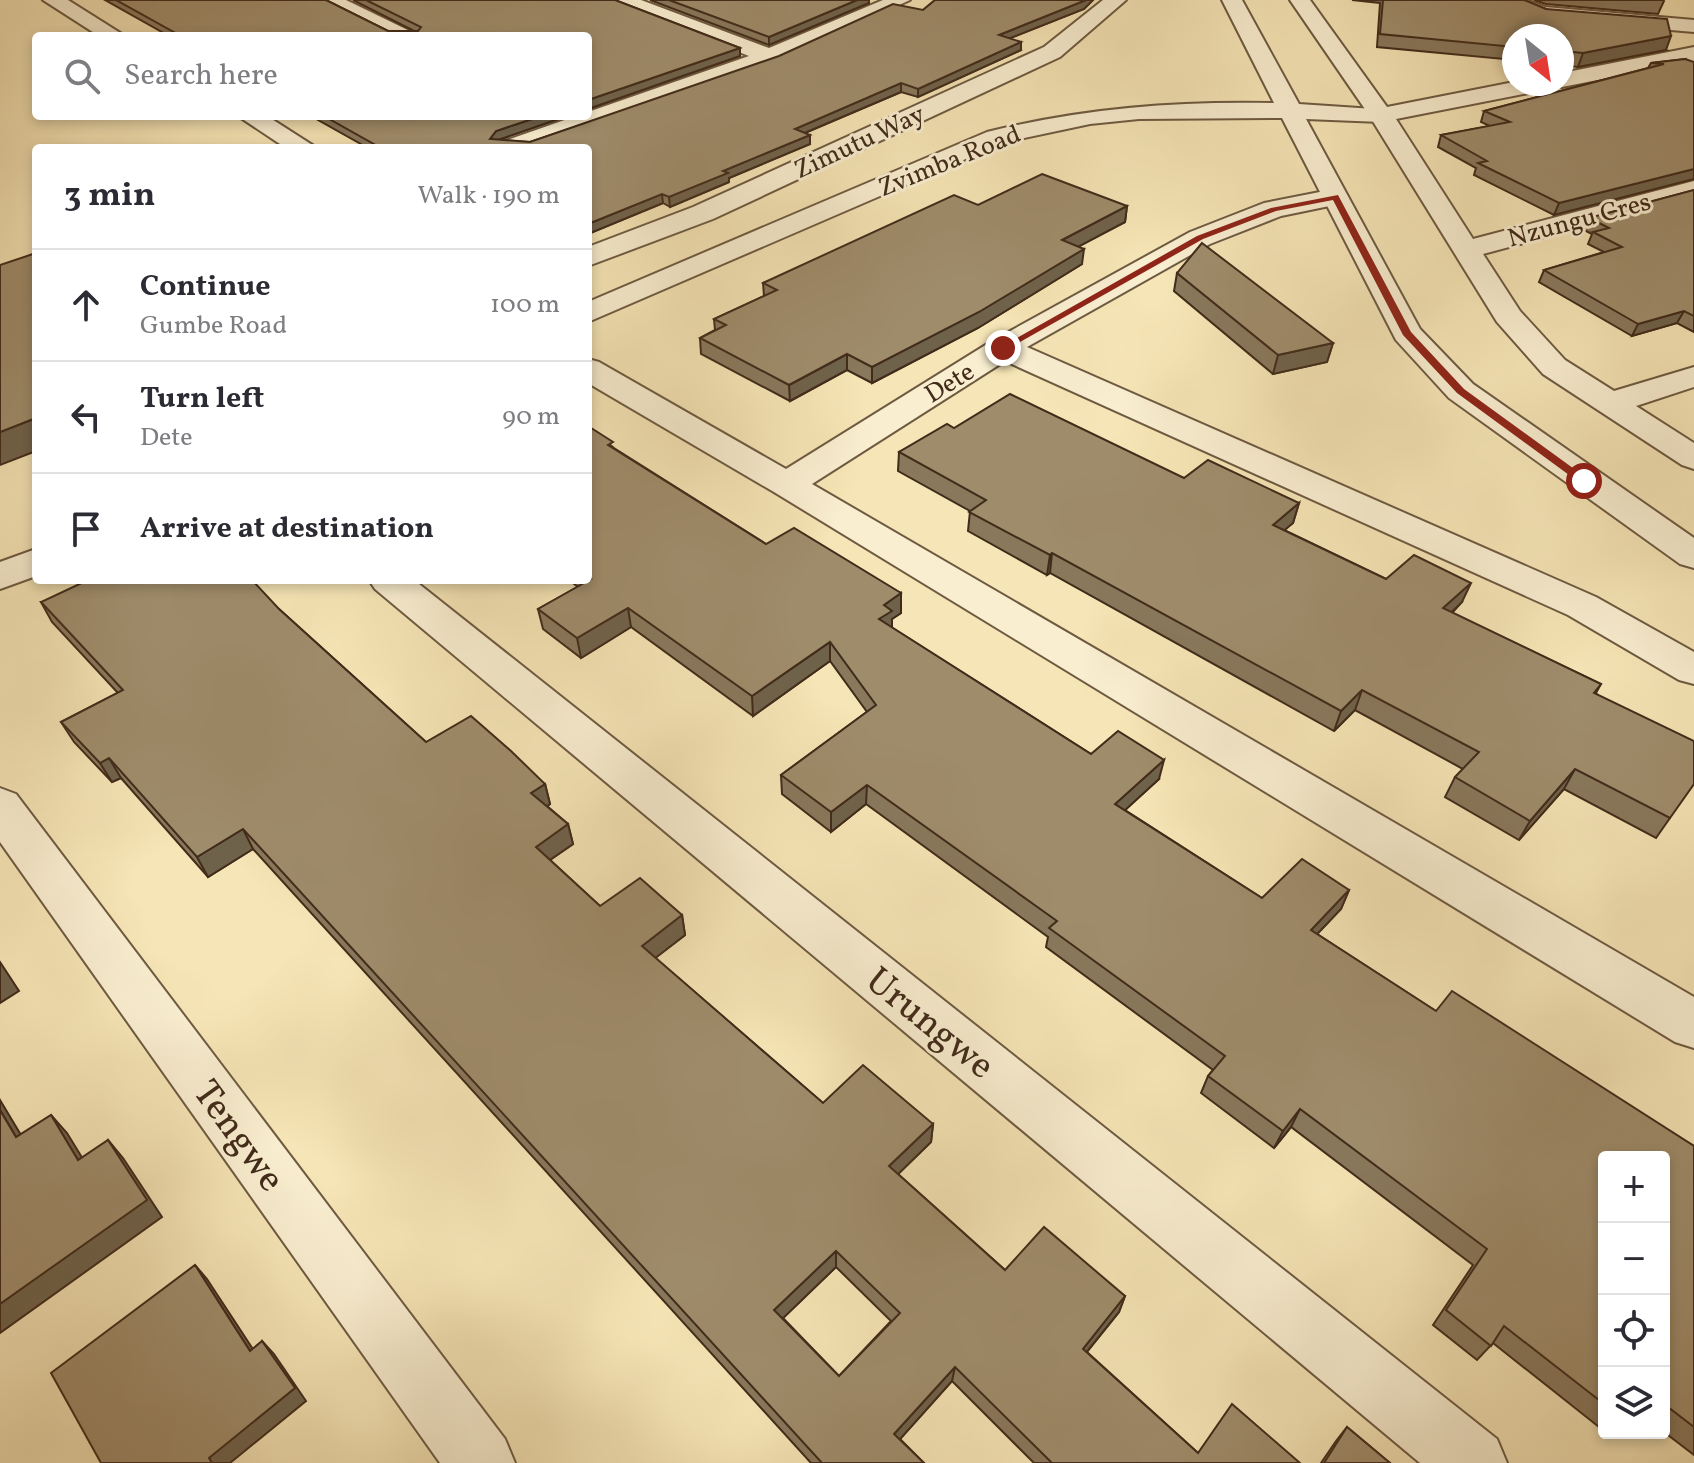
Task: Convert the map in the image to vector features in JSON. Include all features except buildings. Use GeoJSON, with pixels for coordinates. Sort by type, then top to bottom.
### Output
{"type":"FeatureCollection","features":[{"type":"Feature","properties":{"kind":"street"},"geometry":{"type":"LineString","coordinates":[[53,0],[107,32]]}},
{"type":"Feature","properties":{"kind":"street"},"geometry":{"type":"LineString","coordinates":[[329,0],[400,32]]}},
{"type":"Feature","properties":{"kind":"street"},"geometry":{"type":"LineString","coordinates":[[622,0],[770,56]]}},
{"type":"Feature","properties":{"kind":"street","name":"Zimutu Way"},"geometry":{"type":"LineString","coordinates":[[592,255],[703,213],[1052,52],[1116,0]]}},
{"type":"Feature","properties":{"kind":"street"},"geometry":{"type":"LineString","coordinates":[[1232,0],[1407,333],[1461,391],[1694,556]]}},
{"type":"Feature","properties":{"kind":"street"},"geometry":{"type":"LineString","coordinates":[[1300,0],[1381,115],[1508,316],[1554,367],[1694,458]]}},
{"type":"Feature","properties":{"kind":"street"},"geometry":{"type":"LineString","coordinates":[[1507,0],[1542,13],[1694,26]]}},
{"type":"Feature","properties":{"kind":"street"},"geometry":{"type":"LineString","coordinates":[[592,117],[770,56],[896,1]]}},
{"type":"Feature","properties":{"kind":"street"},"geometry":{"type":"LineString","coordinates":[[1574,78],[1694,54]]}},
{"type":"Feature","properties":{"kind":"street","name":"Zvimba Road"},"geometry":{"type":"LineString","coordinates":[[592,310],[996,137],[1035,125],[1119,112],[1292,111],[1381,115],[1502,91]]}},
{"type":"Feature","properties":{"kind":"street"},"geometry":{"type":"LineString","coordinates":[[257,120],[297,144]]}},
{"type":"Feature","properties":{"kind":"street"},"geometry":{"type":"LineString","coordinates":[[519,144],[583,120]]}},
{"type":"Feature","properties":{"kind":"street","name":"Nzungu Cres"},"geometry":{"type":"LineString","coordinates":[[1465,250],[1694,189]]}},
{"type":"Feature","properties":{"kind":"street","name":"Dete"},"geometry":{"type":"LineString","coordinates":[[787,484],[1003,348],[1200,238],[1274,209],[1335,197]]}},
{"type":"Feature","properties":{"kind":"street"},"geometry":{"type":"LineString","coordinates":[[1003,348],[1582,606],[1694,670]]}},
{"type":"Feature","properties":{"kind":"street"},"geometry":{"type":"LineString","coordinates":[[592,371],[787,484],[1694,1025]]}},
{"type":"Feature","properties":{"kind":"street"},"geometry":{"type":"LineString","coordinates":[[1607,404],[1694,377]]}},
{"type":"Feature","properties":{"kind":"street"},"geometry":{"type":"LineString","coordinates":[[0,577],[32,563]]}},
{"type":"Feature","properties":{"kind":"street","name":"Urungwe"},"geometry":{"type":"LineString","coordinates":[[394,584],[1473,1463]]}},
{"type":"Feature","properties":{"kind":"street","name":"Tengwe"},"geometry":{"type":"LineString","coordinates":[[0,806],[481,1463]]}},
{"type":"Feature","properties":{"kind":"route"},"geometry":{"type":"LineString","coordinates":[[1003,348],[1200,238],[1274,209],[1335,197],[1407,333],[1461,391],[1584,481]]}}]}
